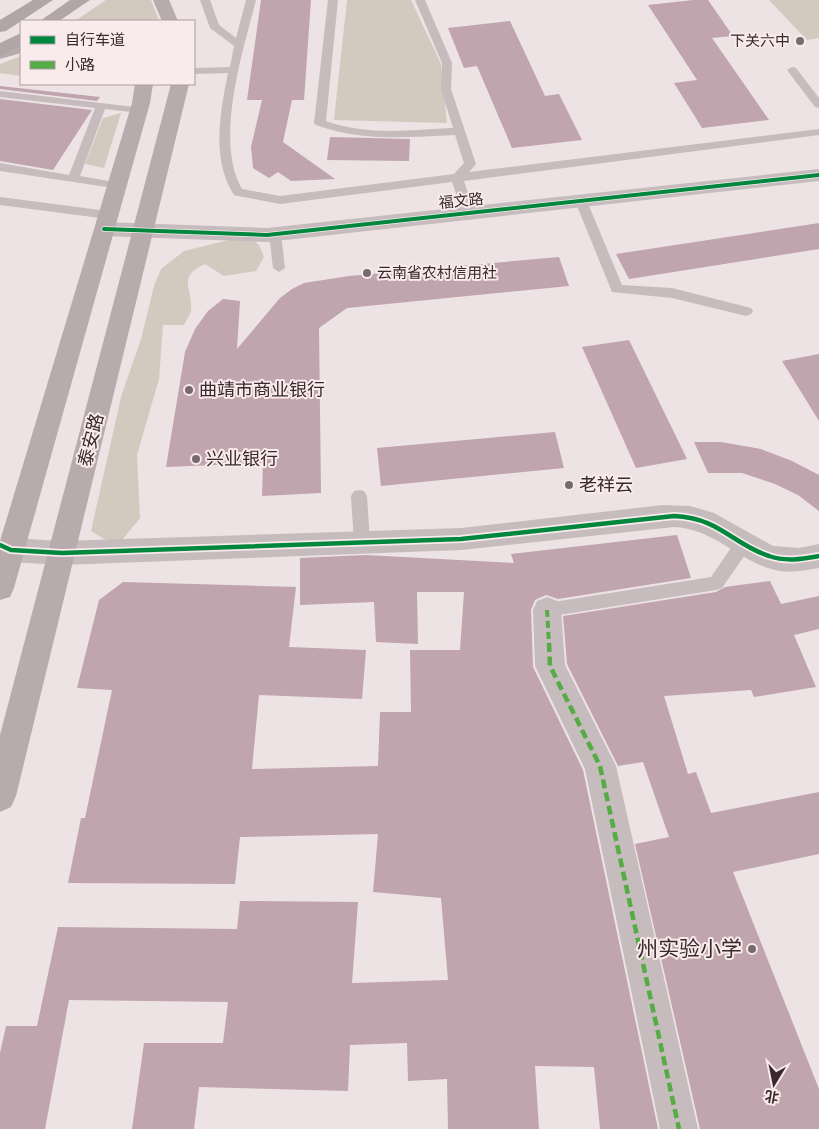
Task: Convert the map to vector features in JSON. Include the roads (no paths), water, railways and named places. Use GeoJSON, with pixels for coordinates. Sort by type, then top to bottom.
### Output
{"type":"FeatureCollection","features":[{"type":"Feature","properties":{"kind":"highway"},"geometry":{"type":"LineString","coordinates":[[0,27],[45,0]]}},
{"type":"Feature","properties":{"kind":"highway"},"geometry":{"type":"LineString","coordinates":[[50,20],[82,0]]}},
{"type":"Feature","properties":{"kind":"highway"},"geometry":{"type":"LineString","coordinates":[[0,52],[20,39]]}},
{"type":"Feature","properties":{"kind":"main road"},"geometry":{"type":"LineString","coordinates":[[161,0],[170,20]]}},
{"type":"Feature","properties":{"kind":"main road"},"geometry":{"type":"LineString","coordinates":[[0,52],[20,47]]}},
{"type":"Feature","properties":{"kind":"main road"},"geometry":{"type":"LineString","coordinates":[[0,588],[6,547],[106,222],[139,110],[144,85]]}},
{"type":"Feature","properties":{"kind":"main road","name":"泰安路"},"geometry":{"type":"LineString","coordinates":[[0,796],[180,85]]}},
{"type":"Feature","properties":{"kind":"street","name":"福文路"},"geometry":{"type":"LineString","coordinates":[[106,222],[144,230],[275,234],[819,175]]}},
{"type":"Feature","properties":{"kind":"street"},"geometry":{"type":"LineString","coordinates":[[6,547],[62,553],[461,539],[664,516],[688,516],[706,522],[768,558],[798,561],[819,556]]}},
{"type":"Feature","properties":{"kind":"street"},"geometry":{"type":"LineString","coordinates":[[547,610],[550,666],[600,766],[679,1129]]}},
{"type":"Feature","properties":{"kind":"lane"},"geometry":{"type":"LineString","coordinates":[[205,0],[214,26],[240,45]]}},
{"type":"Feature","properties":{"kind":"lane"},"geometry":{"type":"LineString","coordinates":[[252,0],[234,70],[226,136],[228,172],[238,192],[280,200],[819,132]]}},
{"type":"Feature","properties":{"kind":"lane"},"geometry":{"type":"LineString","coordinates":[[333,0],[320,123],[339,132],[377,134],[459,131]]}},
{"type":"Feature","properties":{"kind":"lane"},"geometry":{"type":"LineString","coordinates":[[420,0],[447,63],[446,89],[470,164],[457,178]]}},
{"type":"Feature","properties":{"kind":"lane"},"geometry":{"type":"LineString","coordinates":[[195,71],[234,70]]}},
{"type":"Feature","properties":{"kind":"lane"},"geometry":{"type":"LineString","coordinates":[[792,70],[819,105]]}},
{"type":"Feature","properties":{"kind":"lane"},"geometry":{"type":"LineString","coordinates":[[0,94],[139,110]]}},
{"type":"Feature","properties":{"kind":"lane"},"geometry":{"type":"LineString","coordinates":[[74,179],[101,106]]}},
{"type":"Feature","properties":{"kind":"lane"},"geometry":{"type":"LineString","coordinates":[[0,167],[116,186]]}},
{"type":"Feature","properties":{"kind":"lane"},"geometry":{"type":"LineString","coordinates":[[457,178],[469,213]]}},
{"type":"Feature","properties":{"kind":"lane"},"geometry":{"type":"LineString","coordinates":[[0,201],[106,222]]}},
{"type":"Feature","properties":{"kind":"lane"},"geometry":{"type":"LineString","coordinates":[[581,201],[618,289],[672,293],[746,311]]}},
{"type":"Feature","properties":{"kind":"lane"},"geometry":{"type":"LineString","coordinates":[[275,234],[278,268]]}},
{"type":"Feature","properties":{"kind":"lane"},"geometry":{"type":"LineString","coordinates":[[359,496],[362,543]]}},
{"type":"Feature","properties":{"kind":"lane"},"geometry":{"type":"LineString","coordinates":[[547,610],[716,584],[743,544]]}},
{"type":"Feature","properties":{"kind":"place","name":"下关六中"},"geometry":{"type":"Point","coordinates":[800,41]}},
{"type":"Feature","properties":{"kind":"place","name":"云南省农村信用社"},"geometry":{"type":"Point","coordinates":[367,273]}},
{"type":"Feature","properties":{"kind":"place","name":"曲靖市商业银行"},"geometry":{"type":"Point","coordinates":[189,390]}},
{"type":"Feature","properties":{"kind":"place","name":"兴业银行"},"geometry":{"type":"Point","coordinates":[196,459]}},
{"type":"Feature","properties":{"kind":"place","name":"老祥云"},"geometry":{"type":"Point","coordinates":[569,485]}},
{"type":"Feature","properties":{"kind":"place","name":"州实验小学"},"geometry":{"type":"Point","coordinates":[752,949]}}]}
